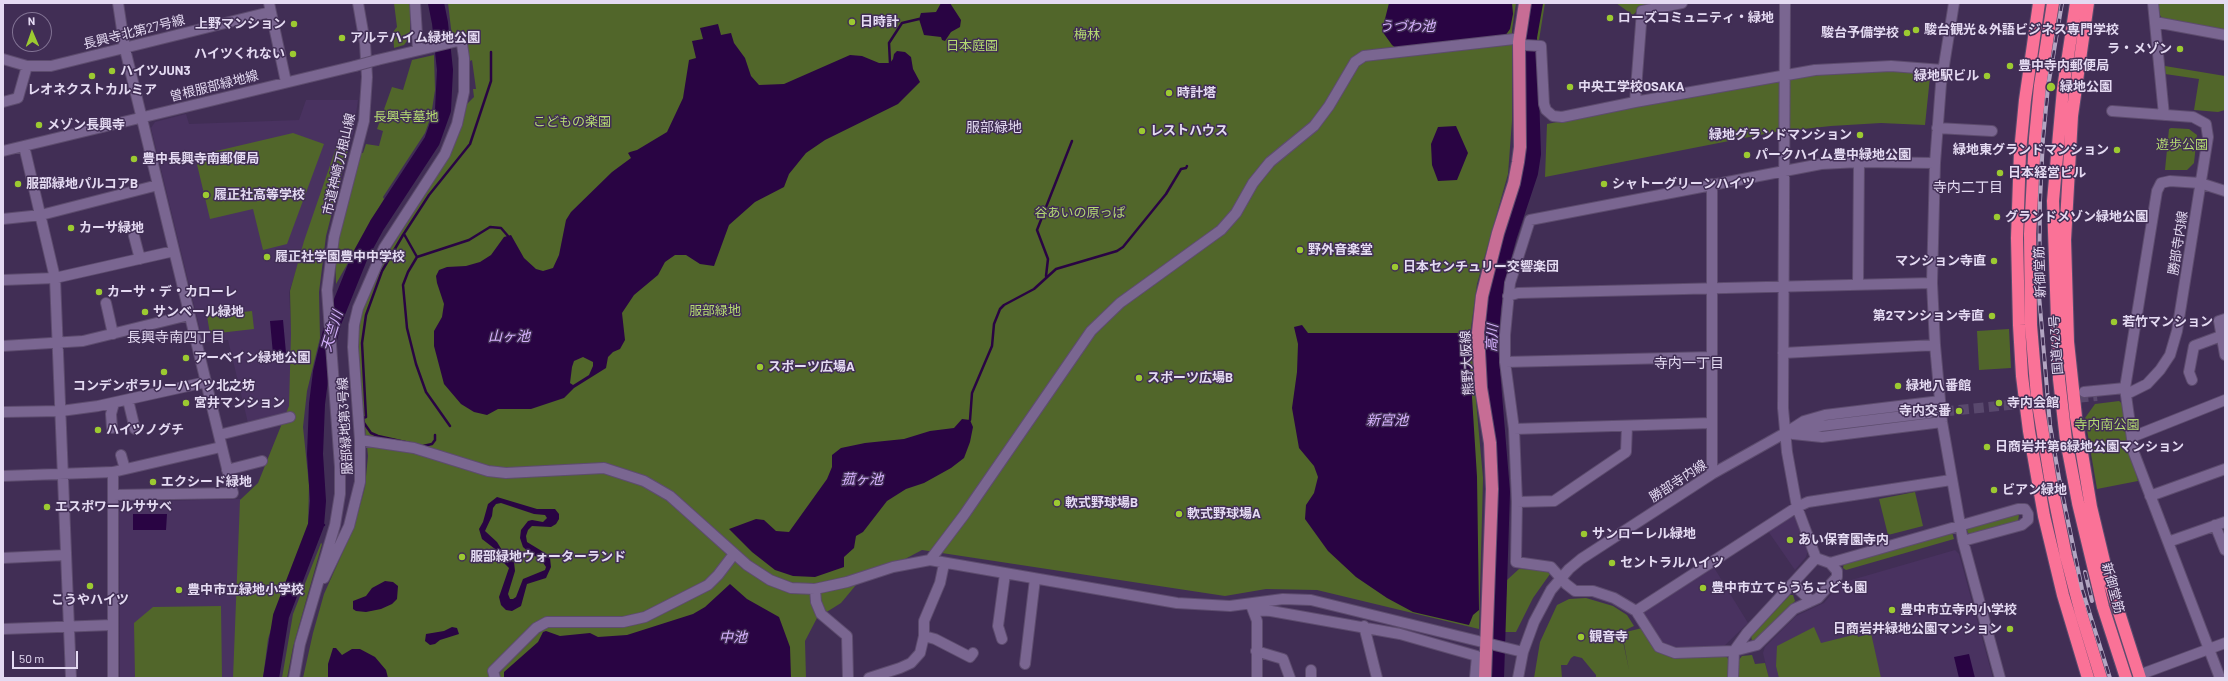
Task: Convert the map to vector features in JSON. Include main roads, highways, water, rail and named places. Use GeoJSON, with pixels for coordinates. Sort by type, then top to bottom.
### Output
{"type":"FeatureCollection","features":[{"type":"Feature","properties":{"kind":"highway","name":"新御堂筋"},"geometry":{"type":"LineString","coordinates":[[2053,3],[2040,86],[2035,138],[2030,234],[2031,325],[2037,397],[2059,520],[2081,613],[2101,678]]}},
{"type":"Feature","properties":{"kind":"highway","name":"新御堂筋"},"geometry":{"type":"LineString","coordinates":[[2076,3],[2062,89],[2053,201],[2056,324],[2062,410],[2078,503],[2103,607],[2126,678]]}},
{"type":"Feature","properties":{"kind":"highway"},"geometry":{"type":"LineString","coordinates":[[2039,4],[2025,100],[2020,152],[2018,238],[2019,325],[2029,431],[2044,516],[2063,595],[2088,678]]}},
{"type":"Feature","properties":{"kind":"highway","name":"国道423号"},"geometry":{"type":"LineString","coordinates":[[2087,7],[2072,116],[2065,240],[2069,350],[2076,417],[2090,500],[2108,578],[2139,677]]}},
{"type":"Feature","properties":{"kind":"highway"},"geometry":{"type":"LineString","coordinates":[[2018,238],[2031,325]]}},
{"type":"Feature","properties":{"kind":"highway"},"geometry":{"type":"LineString","coordinates":[[2056,324],[2065,240]]}},
{"type":"Feature","properties":{"kind":"main road","name":"熊野大阪線"},"geometry":{"type":"LineString","coordinates":[[1485,678],[1492,489],[1490,443],[1481,388],[1478,333],[1482,296],[1498,233],[1514,183],[1518,162],[1525,44],[1525,3]]}},
{"type":"Feature","properties":{"kind":"water"},"geometry":{"type":"Polygon","coordinates":[[[941,3],[950,3],[961,20],[960,27],[951,32],[945,41],[942,40],[941,37],[924,35],[919,19],[921,13],[936,12],[941,3]]]}},
{"type":"Feature","properties":{"kind":"water","name":"うづわ池"},"geometry":{"type":"Polygon","coordinates":[[[1389,3],[1512,3],[1513,14],[1510,29],[1505,36],[1397,49],[1392,45],[1382,31],[1389,3]]]}},
{"type":"Feature","properties":{"kind":"water","name":"山ヶ池"},"geometry":{"type":"Polygon","coordinates":[[[718,24],[721,35],[731,33],[734,43],[745,58],[751,76],[759,85],[784,84],[850,55],[862,56],[879,63],[890,63],[897,51],[905,52],[911,57],[913,69],[920,82],[898,104],[825,140],[806,153],[789,174],[784,187],[755,202],[729,225],[714,266],[700,264],[686,255],[675,255],[665,262],[658,275],[634,295],[622,313],[625,340],[620,349],[613,352],[608,357],[606,368],[574,388],[564,398],[531,409],[498,409],[487,415],[474,412],[461,404],[444,384],[434,346],[434,331],[442,317],[444,304],[437,283],[436,276],[439,270],[447,267],[466,266],[480,262],[491,255],[504,237],[511,235],[524,258],[536,269],[543,271],[553,268],[559,255],[566,220],[571,212],[612,172],[631,158],[628,153],[637,150],[667,132],[683,98],[689,60],[696,58],[692,41],[703,39],[700,28],[718,24]],[[583,357],[574,361],[570,383],[573,385],[589,375],[593,362],[583,357]]]}},
{"type":"Feature","properties":{"kind":"water"},"geometry":{"type":"Polygon","coordinates":[[[1456,126],[1468,153],[1457,180],[1438,181],[1432,165],[1431,144],[1438,127],[1456,126]]]}},
{"type":"Feature","properties":{"kind":"water"},"geometry":{"type":"Polygon","coordinates":[[[283,320],[286,353],[273,354],[270,321],[283,320]]]}},
{"type":"Feature","properties":{"kind":"water","name":"新宮池"},"geometry":{"type":"Polygon","coordinates":[[[1302,325],[1308,333],[1468,333],[1477,477],[1479,610],[1473,615],[1469,625],[1413,612],[1387,598],[1356,577],[1328,551],[1305,519],[1306,505],[1314,493],[1318,477],[1314,466],[1299,448],[1292,408],[1297,372],[1298,344],[1294,327],[1302,325]]]}},
{"type":"Feature","properties":{"kind":"water","name":"菰ヶ池"},"geometry":{"type":"Polygon","coordinates":[[[962,419],[970,420],[973,427],[970,442],[964,458],[951,468],[924,483],[906,489],[887,501],[863,532],[856,536],[854,548],[844,557],[844,567],[815,577],[793,576],[775,570],[752,552],[729,529],[756,519],[764,520],[776,531],[789,532],[827,479],[832,467],[832,455],[841,448],[865,443],[904,439],[930,431],[954,428],[962,419]]]}},
{"type":"Feature","properties":{"kind":"water"},"geometry":{"type":"Polygon","coordinates":[[[497,497],[537,509],[555,509],[559,514],[559,519],[556,524],[551,527],[532,526],[528,530],[526,536],[527,542],[545,553],[550,558],[551,567],[546,578],[527,584],[521,606],[512,611],[506,610],[501,605],[499,597],[509,568],[498,557],[495,549],[482,539],[479,529],[483,522],[488,504],[497,497]],[[501,503],[496,504],[493,508],[492,516],[485,531],[497,542],[508,560],[514,562],[515,571],[508,594],[510,599],[516,597],[523,579],[545,570],[546,567],[540,558],[532,555],[523,547],[520,538],[521,530],[528,521],[532,520],[543,522],[547,518],[545,515],[534,514],[501,503]]]}},
{"type":"Feature","properties":{"kind":"water"},"geometry":{"type":"Polygon","coordinates":[[[133,514],[167,514],[166,530],[133,530],[133,514]]]}},
{"type":"Feature","properties":{"kind":"water"},"geometry":{"type":"Polygon","coordinates":[[[385,581],[393,582],[398,586],[397,599],[392,604],[381,609],[366,612],[356,611],[353,609],[353,601],[366,596],[372,588],[385,581]]]}},
{"type":"Feature","properties":{"kind":"water","name":"中池"},"geometry":{"type":"Polygon","coordinates":[[[730,584],[747,599],[779,617],[790,647],[791,678],[504,678],[504,672],[538,642],[543,632],[546,631],[560,636],[590,633],[598,637],[627,635],[693,614],[705,607],[730,584]]]}},
{"type":"Feature","properties":{"kind":"water"},"geometry":{"type":"Polygon","coordinates":[[[452,627],[457,628],[459,634],[440,640],[435,644],[430,645],[425,641],[426,634],[444,631],[452,627]]]}},
{"type":"Feature","properties":{"kind":"water"},"geometry":{"type":"Polygon","coordinates":[[[333,648],[336,648],[342,655],[352,649],[360,649],[375,657],[386,670],[388,678],[328,678],[328,664],[333,648]]]}},
{"type":"Feature","properties":{"kind":"water"},"geometry":{"type":"Polygon","coordinates":[[[1969,654],[1975,678],[1959,678],[1954,657],[1969,654]]]}},
{"type":"Feature","properties":{"kind":"waterway","name":"天竺川"},"geometry":{"type":"LineString","coordinates":[[271,678],[281,616],[316,525],[318,501],[315,454],[317,404],[321,372],[333,323],[360,256],[377,225],[432,141],[443,110],[445,70],[440,23],[436,3]]}},
{"type":"Feature","properties":{"kind":"waterway","name":"高川"},"geometry":{"type":"LineString","coordinates":[[1496,678],[1502,492],[1490,347],[1497,280],[1509,236],[1530,173],[1533,154],[1529,37],[1535,3]]}},
{"type":"Feature","properties":{"kind":"waterway"},"geometry":{"type":"LineString","coordinates":[[890,63],[889,43],[902,23],[919,19]]}},
{"type":"Feature","properties":{"kind":"waterway"},"geometry":{"type":"LineString","coordinates":[[414,444],[378,436],[371,433],[364,423],[363,418],[366,417],[362,343],[366,315],[382,271],[403,235],[429,195],[470,144],[491,81],[491,52]]}},
{"type":"Feature","properties":{"kind":"waterway"},"geometry":{"type":"LineString","coordinates":[[1046,276],[1048,259],[1037,230],[1072,141]]}},
{"type":"Feature","properties":{"kind":"waterway"},"geometry":{"type":"LineString","coordinates":[[970,420],[972,393],[992,346],[994,324],[1000,309],[1004,305],[1034,289],[1056,269],[1117,251],[1123,247],[1166,194],[1181,169],[1186,168],[1187,166]]}},
{"type":"Feature","properties":{"kind":"waterway"},"geometry":{"type":"LineString","coordinates":[[404,234],[417,257],[469,240],[490,227],[501,228],[508,236]]}},
{"type":"Feature","properties":{"kind":"waterway"},"geometry":{"type":"LineString","coordinates":[[417,257],[408,272],[403,285],[407,328],[416,364],[426,392],[450,426]]}},
{"type":"Feature","properties":{"kind":"waterway"},"geometry":{"type":"LineString","coordinates":[[423,446],[432,444],[435,440],[435,435]]}},
{"type":"Feature","properties":{"kind":"waterway","name":"天竺川"},"geometry":{"type":"LineString","coordinates":[[316,525],[324,525]]}},
{"type":"Feature","properties":{"kind":"tunnel"},"geometry":{"type":"LineString","coordinates":[[1929,413],[2097,396]]}},
{"type":"Feature","properties":{"kind":"railway"},"geometry":{"type":"LineString","coordinates":[[2062,3],[2048,87],[2043,139],[2040,201],[2039,295],[2050,425],[2059,478],[2082,589],[2110,678]]}},
{"type":"Feature","properties":{"kind":"railway"},"geometry":{"type":"LineString","coordinates":[[2085,572],[2092,601]]}},
{"type":"Feature","properties":{"kind":"place","name":"ローズコミュニティ・緑地"},"geometry":{"type":"Point","coordinates":[1610,18]}},
{"type":"Feature","properties":{"kind":"place","name":"日時計"},"geometry":{"type":"Point","coordinates":[852,22]}},
{"type":"Feature","properties":{"kind":"place","name":"上野マンション"},"geometry":{"type":"Point","coordinates":[294,24]}},
{"type":"Feature","properties":{"kind":"place","name":"駿台観光＆外語ビジネス専門学校"},"geometry":{"type":"Point","coordinates":[1916,30]}},
{"type":"Feature","properties":{"kind":"place","name":"駿台予備学校"},"geometry":{"type":"Point","coordinates":[1907,33]}},
{"type":"Feature","properties":{"kind":"place","name":"アルテハイム緑地公園"},"geometry":{"type":"Point","coordinates":[342,38]}},
{"type":"Feature","properties":{"kind":"place","name":"ラ・メゾン"},"geometry":{"type":"Point","coordinates":[2180,49]}},
{"type":"Feature","properties":{"kind":"place","name":"ハイツくれない"},"geometry":{"type":"Point","coordinates":[293,54]}},
{"type":"Feature","properties":{"kind":"place","name":"豊中寺内郵便局"},"geometry":{"type":"Point","coordinates":[2010,66]}},
{"type":"Feature","properties":{"kind":"place","name":"ハイツJUN3"},"geometry":{"type":"Point","coordinates":[112,71]}},
{"type":"Feature","properties":{"kind":"place","name":"レオネクストカルミア"},"geometry":{"type":"Point","coordinates":[92,76]}},
{"type":"Feature","properties":{"kind":"place","name":"緑地駅ビル"},"geometry":{"type":"Point","coordinates":[1987,76]}},
{"type":"Feature","properties":{"kind":"place","name":"中央工学校OSAKA"},"geometry":{"type":"Point","coordinates":[1570,87]}},
{"type":"Feature","properties":{"kind":"place","name":"緑地公園"},"geometry":{"type":"Point","coordinates":[2051,87]}},
{"type":"Feature","properties":{"kind":"place","name":"時計塔"},"geometry":{"type":"Point","coordinates":[1169,93]}},
{"type":"Feature","properties":{"kind":"place","name":"メゾン長興寺"},"geometry":{"type":"Point","coordinates":[39,125]}},
{"type":"Feature","properties":{"kind":"place","name":"レストハウス"},"geometry":{"type":"Point","coordinates":[1142,131]}},
{"type":"Feature","properties":{"kind":"place","name":"緑地グランドマンション"},"geometry":{"type":"Point","coordinates":[1860,135]}},
{"type":"Feature","properties":{"kind":"place","name":"緑地東グランドマンション"},"geometry":{"type":"Point","coordinates":[2117,150]}},
{"type":"Feature","properties":{"kind":"place","name":"パークハイム豊中緑地公園"},"geometry":{"type":"Point","coordinates":[1747,155]}},
{"type":"Feature","properties":{"kind":"place","name":"豊中長興寺南郵便局"},"geometry":{"type":"Point","coordinates":[134,159]}},
{"type":"Feature","properties":{"kind":"place","name":"日本経営ビル"},"geometry":{"type":"Point","coordinates":[2000,173]}},
{"type":"Feature","properties":{"kind":"place","name":"服部緑地パルコアB"},"geometry":{"type":"Point","coordinates":[18,184]}},
{"type":"Feature","properties":{"kind":"place","name":"シャトーグリーンハイツ"},"geometry":{"type":"Point","coordinates":[1604,184]}},
{"type":"Feature","properties":{"kind":"place","name":"履正社高等学校"},"geometry":{"type":"Point","coordinates":[206,195]}},
{"type":"Feature","properties":{"kind":"place","name":"グランドメゾン緑地公園"},"geometry":{"type":"Point","coordinates":[1997,217]}},
{"type":"Feature","properties":{"kind":"place","name":"カーサ緑地"},"geometry":{"type":"Point","coordinates":[71,228]}},
{"type":"Feature","properties":{"kind":"place","name":"野外音楽堂"},"geometry":{"type":"Point","coordinates":[1300,250]}},
{"type":"Feature","properties":{"kind":"place","name":"履正社学園豊中中学校"},"geometry":{"type":"Point","coordinates":[267,257]}},
{"type":"Feature","properties":{"kind":"place","name":"マンション寺直"},"geometry":{"type":"Point","coordinates":[1994,261]}},
{"type":"Feature","properties":{"kind":"place","name":"日本センチュリー交響楽団"},"geometry":{"type":"Point","coordinates":[1395,267]}},
{"type":"Feature","properties":{"kind":"place","name":"カーサ・デ・カローレ"},"geometry":{"type":"Point","coordinates":[99,292]}},
{"type":"Feature","properties":{"kind":"place","name":"サンベール緑地"},"geometry":{"type":"Point","coordinates":[145,312]}},
{"type":"Feature","properties":{"kind":"place","name":"第2マンション寺直"},"geometry":{"type":"Point","coordinates":[1992,316]}},
{"type":"Feature","properties":{"kind":"place","name":"若竹マンション"},"geometry":{"type":"Point","coordinates":[2114,322]}},
{"type":"Feature","properties":{"kind":"place","name":"アーベイン緑地公園"},"geometry":{"type":"Point","coordinates":[186,358]}},
{"type":"Feature","properties":{"kind":"place","name":"スポーツ広場A"},"geometry":{"type":"Point","coordinates":[760,367]}},
{"type":"Feature","properties":{"kind":"place","name":"コンデンポラリーハイツ北之坊"},"geometry":{"type":"Point","coordinates":[164,372]}},
{"type":"Feature","properties":{"kind":"place","name":"スポーツ広場B"},"geometry":{"type":"Point","coordinates":[1139,378]}},
{"type":"Feature","properties":{"kind":"place","name":"緑地八番館"},"geometry":{"type":"Point","coordinates":[1898,386]}},
{"type":"Feature","properties":{"kind":"place","name":"宮井マンション"},"geometry":{"type":"Point","coordinates":[186,403]}},
{"type":"Feature","properties":{"kind":"place","name":"寺内会館"},"geometry":{"type":"Point","coordinates":[1999,403]}},
{"type":"Feature","properties":{"kind":"place","name":"寺内交番"},"geometry":{"type":"Point","coordinates":[1959,411]}},
{"type":"Feature","properties":{"kind":"place","name":"ハイツノグチ"},"geometry":{"type":"Point","coordinates":[98,430]}},
{"type":"Feature","properties":{"kind":"place","name":"日商岩井第6緑地公園マンション"},"geometry":{"type":"Point","coordinates":[1987,447]}},
{"type":"Feature","properties":{"kind":"place","name":"エクシード緑地"},"geometry":{"type":"Point","coordinates":[153,482]}},
{"type":"Feature","properties":{"kind":"place","name":"ビアン緑地"},"geometry":{"type":"Point","coordinates":[1994,490]}},
{"type":"Feature","properties":{"kind":"place","name":"軟式野球場B"},"geometry":{"type":"Point","coordinates":[1057,503]}},
{"type":"Feature","properties":{"kind":"place","name":"エスポワールササベ"},"geometry":{"type":"Point","coordinates":[47,507]}},
{"type":"Feature","properties":{"kind":"place","name":"軟式野球場A"},"geometry":{"type":"Point","coordinates":[1179,514]}},
{"type":"Feature","properties":{"kind":"place","name":"サンローレル緑地"},"geometry":{"type":"Point","coordinates":[1584,534]}},
{"type":"Feature","properties":{"kind":"place","name":"あい保育園寺内"},"geometry":{"type":"Point","coordinates":[1790,540]}},
{"type":"Feature","properties":{"kind":"place","name":"服部緑地ウォーターランド"},"geometry":{"type":"Point","coordinates":[462,557]}},
{"type":"Feature","properties":{"kind":"place","name":"セントラルハイツ"},"geometry":{"type":"Point","coordinates":[1612,563]}},
{"type":"Feature","properties":{"kind":"place","name":"こうやハイツ"},"geometry":{"type":"Point","coordinates":[90,586]}},
{"type":"Feature","properties":{"kind":"place","name":"豊中市立てらうちこども園"},"geometry":{"type":"Point","coordinates":[1703,588]}},
{"type":"Feature","properties":{"kind":"place","name":"豊中市立緑地小学校"},"geometry":{"type":"Point","coordinates":[179,590]}},
{"type":"Feature","properties":{"kind":"place","name":"豊中市立寺内小学校"},"geometry":{"type":"Point","coordinates":[1892,610]}},
{"type":"Feature","properties":{"kind":"place","name":"日商岩井緑地公園マンション"},"geometry":{"type":"Point","coordinates":[2010,629]}},
{"type":"Feature","properties":{"kind":"place","name":"観音寺"},"geometry":{"type":"Point","coordinates":[1581,637]}},
{"type":"Feature","properties":{"kind":"district","name":"服部緑地"},"geometry":{"type":"Point","coordinates":[994,127]}},
{"type":"Feature","properties":{"kind":"district","name":"寺内二丁目"},"geometry":{"type":"Point","coordinates":[1968,187]}},
{"type":"Feature","properties":{"kind":"district","name":"長興寺南四丁目"},"geometry":{"type":"Point","coordinates":[176,337]}},
{"type":"Feature","properties":{"kind":"district","name":"寺内一丁目"},"geometry":{"type":"Point","coordinates":[1689,363]}},
{"type":"Feature","properties":{"kind":"park label","name":"梅林"},"geometry":{"type":"Point","coordinates":[1087,35]}},
{"type":"Feature","properties":{"kind":"park label","name":"日本庭園"},"geometry":{"type":"Point","coordinates":[972,46]}},
{"type":"Feature","properties":{"kind":"park label","name":"長興寺墓地"},"geometry":{"type":"Point","coordinates":[406,117]}},
{"type":"Feature","properties":{"kind":"park label","name":"こどもの楽園"},"geometry":{"type":"Point","coordinates":[572,122]}},
{"type":"Feature","properties":{"kind":"park label","name":"遊歩公園"},"geometry":{"type":"Point","coordinates":[2182,145]}},
{"type":"Feature","properties":{"kind":"park label","name":"谷あいの原っぱ"},"geometry":{"type":"Point","coordinates":[1080,213]}},
{"type":"Feature","properties":{"kind":"park label","name":"寺内南公園"},"geometry":{"type":"Point","coordinates":[2107,425]}}]}
